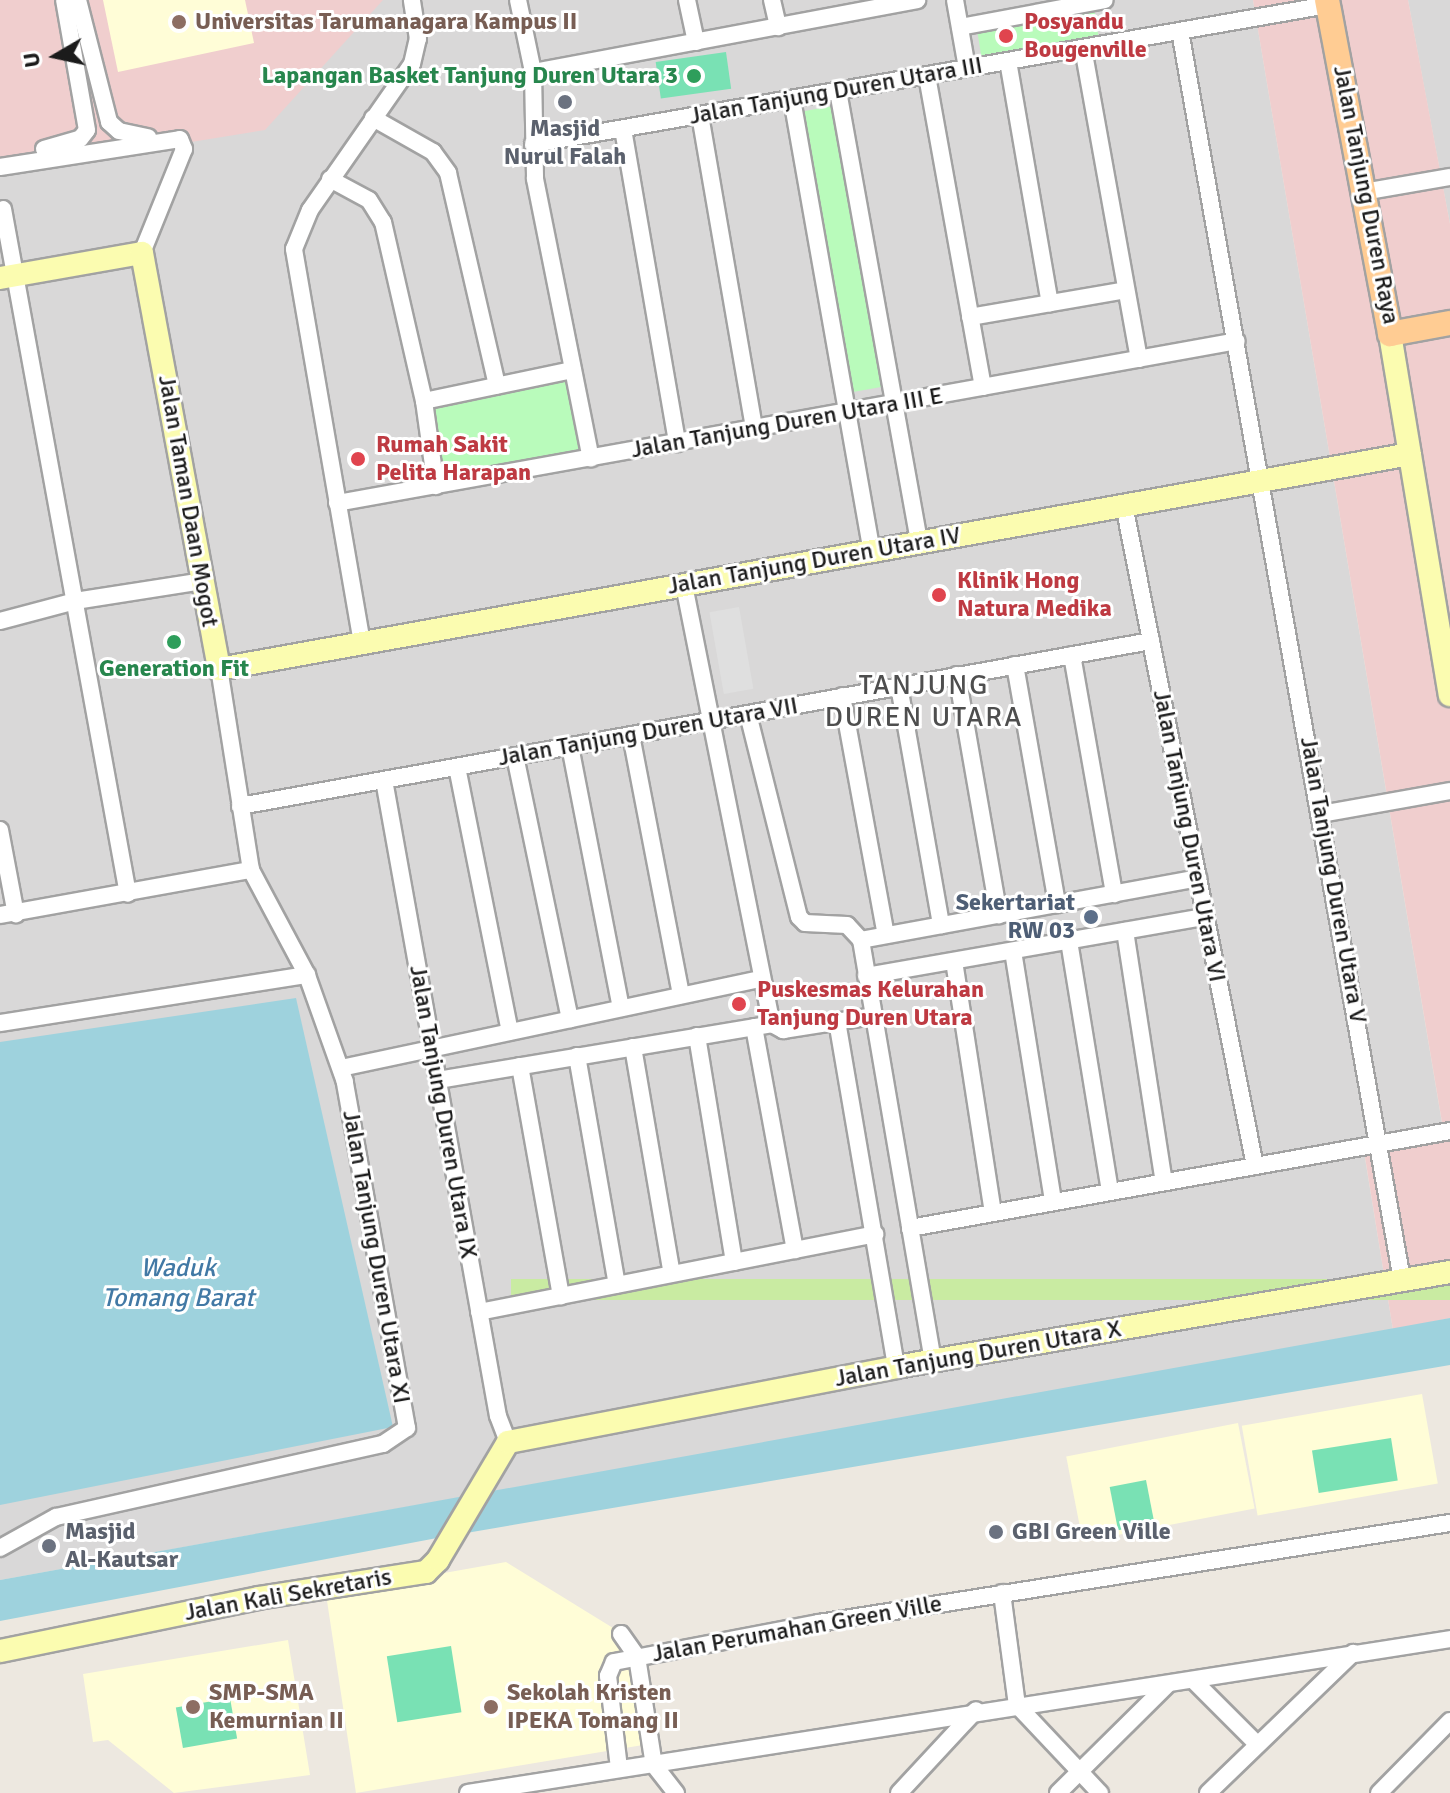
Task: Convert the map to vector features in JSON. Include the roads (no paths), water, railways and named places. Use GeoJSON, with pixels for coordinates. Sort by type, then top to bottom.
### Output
{"type":"FeatureCollection","features":[{"type":"Feature","properties":{"kind":"main road","name":"Jalan Tanjung Duren Raya"},"geometry":{"type":"LineString","coordinates":[[1328,2],[1390,334],[1450,323]]}},
{"type":"Feature","properties":{"kind":"street"},"geometry":{"type":"LineString","coordinates":[[0,160],[85,135],[88,118],[64,0]]}},
{"type":"Feature","properties":{"kind":"street"},"geometry":{"type":"LineString","coordinates":[[78,0],[109,122],[119,131],[162,140]]}},
{"type":"Feature","properties":{"kind":"street"},"geometry":{"type":"LineString","coordinates":[[362,643],[294,249],[330,179],[412,64],[418,39],[412,0]]}},
{"type":"Feature","properties":{"kind":"street"},"geometry":{"type":"LineString","coordinates":[[518,0],[533,72],[535,179],[591,458]]}},
{"type":"Feature","properties":{"kind":"street"},"geometry":{"type":"LineString","coordinates":[[687,0],[696,42]]}},
{"type":"Feature","properties":{"kind":"street"},"geometry":{"type":"LineString","coordinates":[[772,0],[778,27]]}},
{"type":"Feature","properties":{"kind":"street"},"geometry":{"type":"LineString","coordinates":[[533,72],[778,27],[859,6],[917,0]]}},
{"type":"Feature","properties":{"kind":"street"},"geometry":{"type":"LineString","coordinates":[[955,0],[967,68]]}},
{"type":"Feature","properties":{"kind":"street"},"geometry":{"type":"LineString","coordinates":[[960,27],[1055,5],[1105,0]]}},
{"type":"Feature","properties":{"kind":"street","name":"Jalan Tanjung Duren Utara III"},"geometry":{"type":"LineString","coordinates":[[533,144],[1180,31],[1328,2]]}},
{"type":"Feature","properties":{"kind":"street","name":"Jalan Tanjung Duren Utara V"},"geometry":{"type":"LineString","coordinates":[[1180,31],[1263,480],[1402,1280]]}},
{"type":"Feature","properties":{"kind":"street"},"geometry":{"type":"LineString","coordinates":[[1083,48],[1139,359]]}},
{"type":"Feature","properties":{"kind":"street"},"geometry":{"type":"LineString","coordinates":[[1008,61],[1050,303]]}},
{"type":"Feature","properties":{"kind":"street"},"geometry":{"type":"LineString","coordinates":[[927,76],[983,387]]}},
{"type":"Feature","properties":{"kind":"street"},"geometry":{"type":"LineString","coordinates":[[838,91],[919,542]]}},
{"type":"Feature","properties":{"kind":"street"},"geometry":{"type":"LineString","coordinates":[[792,99],[872,551]]}},
{"type":"Feature","properties":{"kind":"street"},"geometry":{"type":"LineString","coordinates":[[700,115],[754,428]]}},
{"type":"Feature","properties":{"kind":"street"},"geometry":{"type":"LineString","coordinates":[[373,118],[433,152],[448,173],[497,385]]}},
{"type":"Feature","properties":{"kind":"street"},"geometry":{"type":"LineString","coordinates":[[623,129],[677,443]]}},
{"type":"Feature","properties":{"kind":"street"},"geometry":{"type":"LineString","coordinates":[[0,167],[162,140],[180,139],[184,149],[142,253],[7,276]]}},
{"type":"Feature","properties":{"kind":"street"},"geometry":{"type":"LineString","coordinates":[[1363,192],[1450,177]]}},
{"type":"Feature","properties":{"kind":"street"},"geometry":{"type":"LineString","coordinates":[[330,179],[377,208],[424,401],[436,486]]}},
{"type":"Feature","properties":{"kind":"street"},"geometry":{"type":"LineString","coordinates":[[3,209],[7,276],[75,601],[128,894]]}},
{"type":"Feature","properties":{"kind":"street","name":"Jalan Taman Daan Mogot"},"geometry":{"type":"LineString","coordinates":[[142,253],[219,669],[251,870]]}},
{"type":"Feature","properties":{"kind":"street"},"geometry":{"type":"LineString","coordinates":[[970,317],[1126,290]]}},
{"type":"Feature","properties":{"kind":"street"},"geometry":{"type":"LineString","coordinates":[[1390,334],[1450,695]]}},
{"type":"Feature","properties":{"kind":"street","name":"Jalan Tanjung Duren Utara III E"},"geometry":{"type":"LineString","coordinates":[[337,503],[1237,341]]}},
{"type":"Feature","properties":{"kind":"street"},"geometry":{"type":"LineString","coordinates":[[424,401],[573,370]]}},
{"type":"Feature","properties":{"kind":"street","name":"Jalan Tanjung Duren Utara IV"},"geometry":{"type":"LineString","coordinates":[[219,669],[1410,454]]}},
{"type":"Feature","properties":{"kind":"street","name":"Jalan Tanjung Duren Utara VI"},"geometry":{"type":"LineString","coordinates":[[1124,505],[1255,1166]]}},
{"type":"Feature","properties":{"kind":"street"},"geometry":{"type":"LineString","coordinates":[[0,621],[75,601],[202,581]]}},
{"type":"Feature","properties":{"kind":"street"},"geometry":{"type":"LineString","coordinates":[[684,585],[759,979],[772,1024]]}},
{"type":"Feature","properties":{"kind":"street","name":"Jalan Tanjung Duren Utara VII"},"geometry":{"type":"LineString","coordinates":[[240,806],[1151,641]]}},
{"type":"Feature","properties":{"kind":"street"},"geometry":{"type":"LineString","coordinates":[[1072,655],[1114,894]]}},
{"type":"Feature","properties":{"kind":"street"},"geometry":{"type":"LineString","coordinates":[[1015,665],[1057,904]]}},
{"type":"Feature","properties":{"kind":"street"},"geometry":{"type":"LineString","coordinates":[[957,675],[999,915]]}},
{"type":"Feature","properties":{"kind":"street"},"geometry":{"type":"LineString","coordinates":[[899,686],[941,925]]}},
{"type":"Feature","properties":{"kind":"street"},"geometry":{"type":"LineString","coordinates":[[842,696],[886,935]]}},
{"type":"Feature","properties":{"kind":"street"},"geometry":{"type":"LineString","coordinates":[[748,714],[799,917],[805,923],[847,925],[861,940],[933,1360]]}},
{"type":"Feature","properties":{"kind":"street"},"geometry":{"type":"LineString","coordinates":[[631,735],[681,995]]}},
{"type":"Feature","properties":{"kind":"street"},"geometry":{"type":"LineString","coordinates":[[570,746],[621,1008]]}},
{"type":"Feature","properties":{"kind":"street"},"geometry":{"type":"LineString","coordinates":[[515,756],[570,1019]]}},
{"type":"Feature","properties":{"kind":"street"},"geometry":{"type":"LineString","coordinates":[[457,767],[510,1032]]}},
{"type":"Feature","properties":{"kind":"street","name":"Jalan Tanjung Duren Utara IX"},"geometry":{"type":"LineString","coordinates":[[384,780],[498,1416],[506,1445]]}},
{"type":"Feature","properties":{"kind":"street"},"geometry":{"type":"LineString","coordinates":[[1321,814],[1450,791]]}},
{"type":"Feature","properties":{"kind":"street"},"geometry":{"type":"LineString","coordinates":[[0,830],[8,915],[251,870]]}},
{"type":"Feature","properties":{"kind":"street","name":"Jalan Tanjung Duren Utara XI"},"geometry":{"type":"LineString","coordinates":[[0,1548],[41,1524],[79,1510],[383,1444],[407,1428],[341,1068],[307,975],[251,870]]}},
{"type":"Feature","properties":{"kind":"street"},"geometry":{"type":"LineString","coordinates":[[861,940],[1198,878]]}},
{"type":"Feature","properties":{"kind":"street"},"geometry":{"type":"LineString","coordinates":[[866,976],[1205,917]]}},
{"type":"Feature","properties":{"kind":"street"},"geometry":{"type":"LineString","coordinates":[[1125,931],[1164,1182]]}},
{"type":"Feature","properties":{"kind":"street"},"geometry":{"type":"LineString","coordinates":[[1069,941],[1110,1192]]}},
{"type":"Feature","properties":{"kind":"street"},"geometry":{"type":"LineString","coordinates":[[1013,951],[1053,1202]]}},
{"type":"Feature","properties":{"kind":"street"},"geometry":{"type":"LineString","coordinates":[[954,961],[993,1213]]}},
{"type":"Feature","properties":{"kind":"street"},"geometry":{"type":"LineString","coordinates":[[0,1023],[307,975]]}},
{"type":"Feature","properties":{"kind":"street"},"geometry":{"type":"LineString","coordinates":[[341,1068],[759,979]]}},
{"type":"Feature","properties":{"kind":"street"},"geometry":{"type":"LineString","coordinates":[[438,1080],[772,1024],[783,1030],[873,1016]]}},
{"type":"Feature","properties":{"kind":"street"},"geometry":{"type":"LineString","coordinates":[[837,1021],[896,1367]]}},
{"type":"Feature","properties":{"kind":"street"},"geometry":{"type":"LineString","coordinates":[[754,1027],[795,1250]]}},
{"type":"Feature","properties":{"kind":"street"},"geometry":{"type":"LineString","coordinates":[[697,1036],[734,1262]]}},
{"type":"Feature","properties":{"kind":"street"},"geometry":{"type":"LineString","coordinates":[[633,1047],[672,1274]]}},
{"type":"Feature","properties":{"kind":"street"},"geometry":{"type":"LineString","coordinates":[[577,1056],[617,1285]]}},
{"type":"Feature","properties":{"kind":"street"},"geometry":{"type":"LineString","coordinates":[[520,1066],[561,1296]]}},
{"type":"Feature","properties":{"kind":"street"},"geometry":{"type":"LineString","coordinates":[[910,1228],[1450,1131]]}},
{"type":"Feature","properties":{"kind":"street"},"geometry":{"type":"LineString","coordinates":[[479,1312],[875,1234]]}},
{"type":"Feature","properties":{"kind":"street","name":"Jalan Tanjung Duren Utara X"},"geometry":{"type":"LineString","coordinates":[[506,1445],[933,1360],[1450,1272]]}},
{"type":"Feature","properties":{"kind":"street","name":"Jalan Kali Sekretaris"},"geometry":{"type":"LineString","coordinates":[[0,1651],[258,1598],[426,1572],[438,1560],[506,1445]]}},
{"type":"Feature","properties":{"kind":"street","name":"Jalan Perumahan Green Ville"},"geometry":{"type":"LineString","coordinates":[[654,1765],[637,1657],[1002,1593],[1450,1523]]}},
{"type":"Feature","properties":{"kind":"street"},"geometry":{"type":"LineString","coordinates":[[1002,1593],[1017,1705],[1100,1793]]}},
{"type":"Feature","properties":{"kind":"street"},"geometry":{"type":"LineString","coordinates":[[619,1768],[608,1676],[614,1662],[637,1657],[621,1634]]}},
{"type":"Feature","properties":{"kind":"street"},"geometry":{"type":"LineString","coordinates":[[468,1793],[508,1789],[976,1710],[1194,1681],[1450,1639]]}},
{"type":"Feature","properties":{"kind":"street"},"geometry":{"type":"LineString","coordinates":[[1208,1793],[1353,1653]]}},
{"type":"Feature","properties":{"kind":"street"},"geometry":{"type":"LineString","coordinates":[[1194,1681],[1257,1744]]}},
{"type":"Feature","properties":{"kind":"street"},"geometry":{"type":"LineString","coordinates":[[1058,1793],[1167,1685]]}},
{"type":"Feature","properties":{"kind":"street"},"geometry":{"type":"LineString","coordinates":[[899,1793],[976,1710]]}},
{"type":"Feature","properties":{"kind":"street"},"geometry":{"type":"LineString","coordinates":[[1379,1793],[1450,1721]]}},
{"type":"Feature","properties":{"kind":"street"},"geometry":{"type":"LineString","coordinates":[[654,1765],[676,1793]]}},
{"type":"Feature","properties":{"kind":"water","name":"Waduk Tomang Barat"},"geometry":{"type":"Polygon","coordinates":[[[296,998],[393,1427],[0,1505],[0,1042],[296,998]]]}},
{"type":"Feature","properties":{"kind":"water"},"geometry":{"type":"Polygon","coordinates":[[[1450,1318],[1450,1365],[437,1538],[0,1621],[0,1580],[1450,1318]]]}},
{"type":"Feature","properties":{"kind":"place","name":"Universitas Tarumanagara Kampus II"},"geometry":{"type":"Point","coordinates":[179,22]}},
{"type":"Feature","properties":{"kind":"place","name":"Posyandu Bougenville"},"geometry":{"type":"Point","coordinates":[1006,36]}},
{"type":"Feature","properties":{"kind":"place","name":"Lapangan Basket Tanjung Duren Utara 3"},"geometry":{"type":"Point","coordinates":[694,76]}},
{"type":"Feature","properties":{"kind":"place","name":"Masjid Nurul Falah"},"geometry":{"type":"Point","coordinates":[565,102]}},
{"type":"Feature","properties":{"kind":"place","name":"Rumah Sakit Pelita Harapan"},"geometry":{"type":"Point","coordinates":[358,459]}},
{"type":"Feature","properties":{"kind":"place","name":"Klinik Hong Natura Medika"},"geometry":{"type":"Point","coordinates":[939,595]}},
{"type":"Feature","properties":{"kind":"place","name":"Generation Fit"},"geometry":{"type":"Point","coordinates":[174,642]}},
{"type":"Feature","properties":{"kind":"place","name":"Sekertariat RW 03"},"geometry":{"type":"Point","coordinates":[1091,917]}},
{"type":"Feature","properties":{"kind":"place","name":"Puskesmas Kelurahan Tanjung Duren Utara"},"geometry":{"type":"Point","coordinates":[739,1004]}},
{"type":"Feature","properties":{"kind":"place","name":"GBI Green Ville"},"geometry":{"type":"Point","coordinates":[996,1532]}},
{"type":"Feature","properties":{"kind":"place","name":"Masjid Al-Kautsar"},"geometry":{"type":"Point","coordinates":[49,1546]}},
{"type":"Feature","properties":{"kind":"place","name":"SMP-SMA Kemurnian II"},"geometry":{"type":"Point","coordinates":[193,1707]}},
{"type":"Feature","properties":{"kind":"place","name":"Sekolah Kristen IPEKA Tomang II"},"geometry":{"type":"Point","coordinates":[491,1707]}},
{"type":"Feature","properties":{"kind":"district","name":"TANJUNG DUREN UTARA"},"geometry":{"type":"Point","coordinates":[924,701]}}]}
